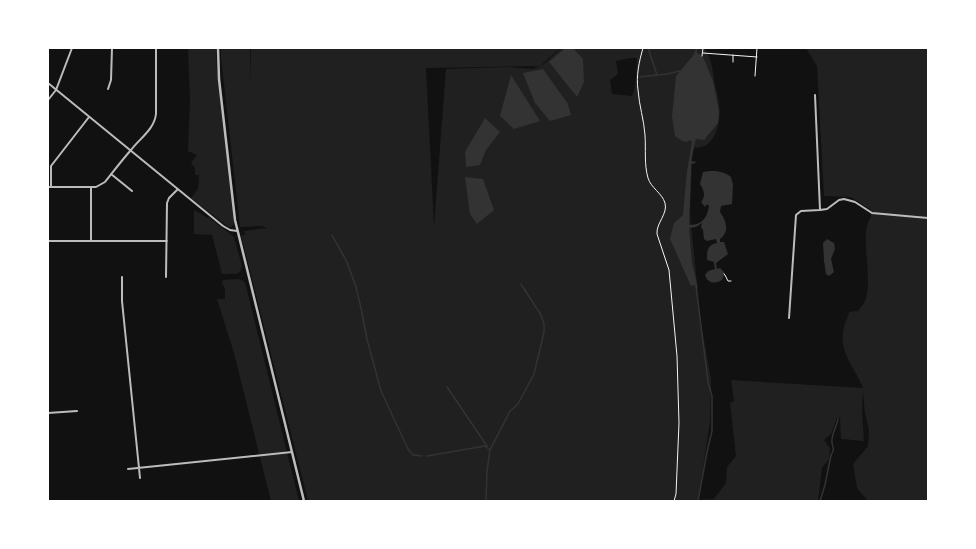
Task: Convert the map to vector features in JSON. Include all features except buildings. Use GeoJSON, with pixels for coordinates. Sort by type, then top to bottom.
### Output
{"type":"FeatureCollection","features":[{"type":"Feature","properties":{"kind":"street"},"geometry":{"type":"LineString","coordinates":[[48,100],[56,90],[72,48]]}},
{"type":"Feature","properties":{"kind":"street"},"geometry":{"type":"LineString","coordinates":[[108,89],[111,80],[112,48]]}},
{"type":"Feature","properties":{"kind":"street"},"geometry":{"type":"LineString","coordinates":[[89,117],[51,166],[49,187],[91,187],[103,184],[130,150],[149,131],[156,118],[156,48]]}},
{"type":"Feature","properties":{"kind":"street"},"geometry":{"type":"LineString","coordinates":[[218,48],[219,79],[232,200],[237,231],[304,501]]}},
{"type":"Feature","properties":{"kind":"street"},"geometry":{"type":"LineString","coordinates":[[48,83],[225,227],[237,231]]}},
{"type":"Feature","properties":{"kind":"street"},"geometry":{"type":"LineString","coordinates":[[815,95],[820,210]]}},
{"type":"Feature","properties":{"kind":"street"},"geometry":{"type":"LineString","coordinates":[[111,174],[132,191]]}},
{"type":"Feature","properties":{"kind":"street"},"geometry":{"type":"LineString","coordinates":[[91,187],[91,241]]}},
{"type":"Feature","properties":{"kind":"street"},"geometry":{"type":"LineString","coordinates":[[166,277],[167,203],[169,198],[178,189]]}},
{"type":"Feature","properties":{"kind":"street"},"geometry":{"type":"LineString","coordinates":[[789,318],[796,215],[801,211],[827,209],[839,200],[844,199],[855,202],[872,213],[928,218]]}},
{"type":"Feature","properties":{"kind":"street"},"geometry":{"type":"LineString","coordinates":[[48,241],[167,241]]}},
{"type":"Feature","properties":{"kind":"street"},"geometry":{"type":"LineString","coordinates":[[122,277],[122,301],[140,478]]}},
{"type":"Feature","properties":{"kind":"street"},"geometry":{"type":"LineString","coordinates":[[48,413],[77,411]]}},
{"type":"Feature","properties":{"kind":"street"},"geometry":{"type":"LineString","coordinates":[[128,469],[292,452]]}},
{"type":"Feature","properties":{"kind":"path"},"geometry":{"type":"LineString","coordinates":[[643,48],[639,64],[637,89],[645,134],[645,162],[650,183],[665,203],[666,210],[656,228],[656,234],[669,270],[677,356],[679,422],[676,494],[674,501]]}},
{"type":"Feature","properties":{"kind":"path"},"geometry":{"type":"LineString","coordinates":[[702,56],[703,48]]}},
{"type":"Feature","properties":{"kind":"path"},"geometry":{"type":"LineString","coordinates":[[755,76],[757,48]]}},
{"type":"Feature","properties":{"kind":"path"},"geometry":{"type":"LineString","coordinates":[[703,53],[757,57]]}},
{"type":"Feature","properties":{"kind":"path"},"geometry":{"type":"LineString","coordinates":[[733,55],[733,62]]}},
{"type":"Feature","properties":{"kind":"path"},"geometry":{"type":"LineString","coordinates":[[724,274],[728,281],[731,281]]}},
{"type":"Feature","properties":{"kind":"shaded area"},"geometry":{"type":"Polygon","coordinates":[[[188,48],[216,48],[217,70],[234,224],[230,228],[191,198],[198,189],[199,175],[195,175],[195,168],[191,163],[197,155],[188,151],[190,99],[188,48]]]}},
{"type":"Feature","properties":{"kind":"shaded area"},"geometry":{"type":"Polygon","coordinates":[[[221,48],[250,48],[251,84],[251,48],[560,48],[540,66],[561,48],[704,48],[711,63],[720,113],[718,127],[715,134],[709,143],[702,147],[694,148],[692,160],[690,214],[701,323],[711,379],[710,422],[698,500],[714,499],[726,483],[727,467],[736,456],[730,403],[734,401],[731,380],[863,388],[846,355],[843,333],[849,312],[858,311],[864,303],[867,294],[868,271],[866,234],[867,224],[871,217],[871,210],[851,197],[824,196],[817,66],[806,48],[928,48],[928,501],[868,501],[857,488],[853,464],[868,446],[869,430],[865,414],[863,391],[862,410],[864,441],[841,439],[840,418],[837,418],[831,434],[824,440],[830,448],[829,459],[822,468],[818,501],[308,501],[241,235],[245,235],[244,231],[267,228],[262,226],[240,227],[221,48]],[[637,58],[616,61],[618,74],[610,80],[612,94],[632,96],[634,92],[636,83],[637,58]],[[539,66],[426,68],[434,226],[446,69],[507,67],[534,69],[539,66]]]}},
{"type":"Feature","properties":{"kind":"shaded area"},"geometry":{"type":"Polygon","coordinates":[[[565,48],[573,48],[583,59],[584,82],[577,97],[549,62],[565,48]]]}},
{"type":"Feature","properties":{"kind":"shaded area"},"geometry":{"type":"Polygon","coordinates":[[[696,52],[703,57],[713,81],[719,111],[718,123],[704,140],[696,139],[695,142],[691,161],[696,162],[691,164],[689,225],[694,225],[701,222],[708,210],[709,206],[707,204],[705,207],[701,202],[704,195],[700,184],[703,172],[714,171],[725,173],[731,177],[733,185],[732,204],[721,206],[720,212],[724,219],[726,229],[725,233],[720,239],[720,242],[724,242],[728,254],[716,263],[717,269],[720,268],[725,273],[722,280],[710,282],[705,275],[708,271],[715,269],[714,262],[707,260],[707,257],[709,247],[717,243],[716,239],[707,241],[704,239],[703,230],[701,227],[702,223],[696,227],[689,228],[692,263],[698,288],[694,285],[691,286],[670,239],[674,223],[683,215],[687,171],[692,142],[689,140],[687,142],[682,141],[675,136],[672,117],[676,76],[696,52]]]}},
{"type":"Feature","properties":{"kind":"shaded area"},"geometry":{"type":"Polygon","coordinates":[[[543,69],[568,104],[571,115],[550,121],[535,103],[523,73],[543,69]]]}},
{"type":"Feature","properties":{"kind":"shaded area"},"geometry":{"type":"Polygon","coordinates":[[[511,75],[540,121],[514,129],[500,116],[511,75]]]}},
{"type":"Feature","properties":{"kind":"shaded area"},"geometry":{"type":"Polygon","coordinates":[[[485,118],[500,132],[486,150],[480,165],[466,167],[465,152],[485,118]]]}},
{"type":"Feature","properties":{"kind":"shaded area"},"geometry":{"type":"Polygon","coordinates":[[[465,177],[483,179],[494,210],[477,224],[470,214],[465,177]]]}},
{"type":"Feature","properties":{"kind":"shaded area"},"geometry":{"type":"Polygon","coordinates":[[[194,210],[208,217],[234,237],[242,266],[240,272],[236,274],[222,274],[212,235],[194,234],[194,210]]]}},
{"type":"Feature","properties":{"kind":"shaded area"},"geometry":{"type":"Polygon","coordinates":[[[827,239],[834,243],[835,249],[831,259],[834,272],[829,276],[826,274],[823,243],[827,239]]]}},
{"type":"Feature","properties":{"kind":"shaded area"},"geometry":{"type":"Polygon","coordinates":[[[239,279],[245,282],[299,501],[271,501],[234,353],[217,299],[225,299],[225,288],[224,285],[222,285],[223,280],[239,279]]]}},
{"type":"Feature","properties":{"kind":"waterway"},"geometry":{"type":"LineString","coordinates":[[648,48],[657,75]]}},
{"type":"Feature","properties":{"kind":"waterway"},"geometry":{"type":"LineString","coordinates":[[695,54],[697,48]]}},
{"type":"Feature","properties":{"kind":"waterway"},"geometry":{"type":"LineString","coordinates":[[639,77],[680,71]]}},
{"type":"Feature","properties":{"kind":"waterway"},"geometry":{"type":"LineString","coordinates":[[332,235],[347,262],[356,287],[367,339],[381,391],[408,449],[413,455],[422,456]]}},
{"type":"Feature","properties":{"kind":"waterway"},"geometry":{"type":"LineString","coordinates":[[486,501],[487,471],[490,450],[510,411],[518,404],[534,374],[544,332],[544,324],[541,315],[521,284]]}},
{"type":"Feature","properties":{"kind":"waterway"},"geometry":{"type":"LineString","coordinates":[[696,286],[708,382],[712,396],[712,431],[698,501]]}},
{"type":"Feature","properties":{"kind":"waterway"},"geometry":{"type":"LineString","coordinates":[[447,387],[487,446]]}},
{"type":"Feature","properties":{"kind":"waterway"},"geometry":{"type":"LineString","coordinates":[[820,501],[833,450],[832,436],[838,419]]}},
{"type":"Feature","properties":{"kind":"waterway"},"geometry":{"type":"LineString","coordinates":[[427,456],[485,446],[490,450]]}}]}
